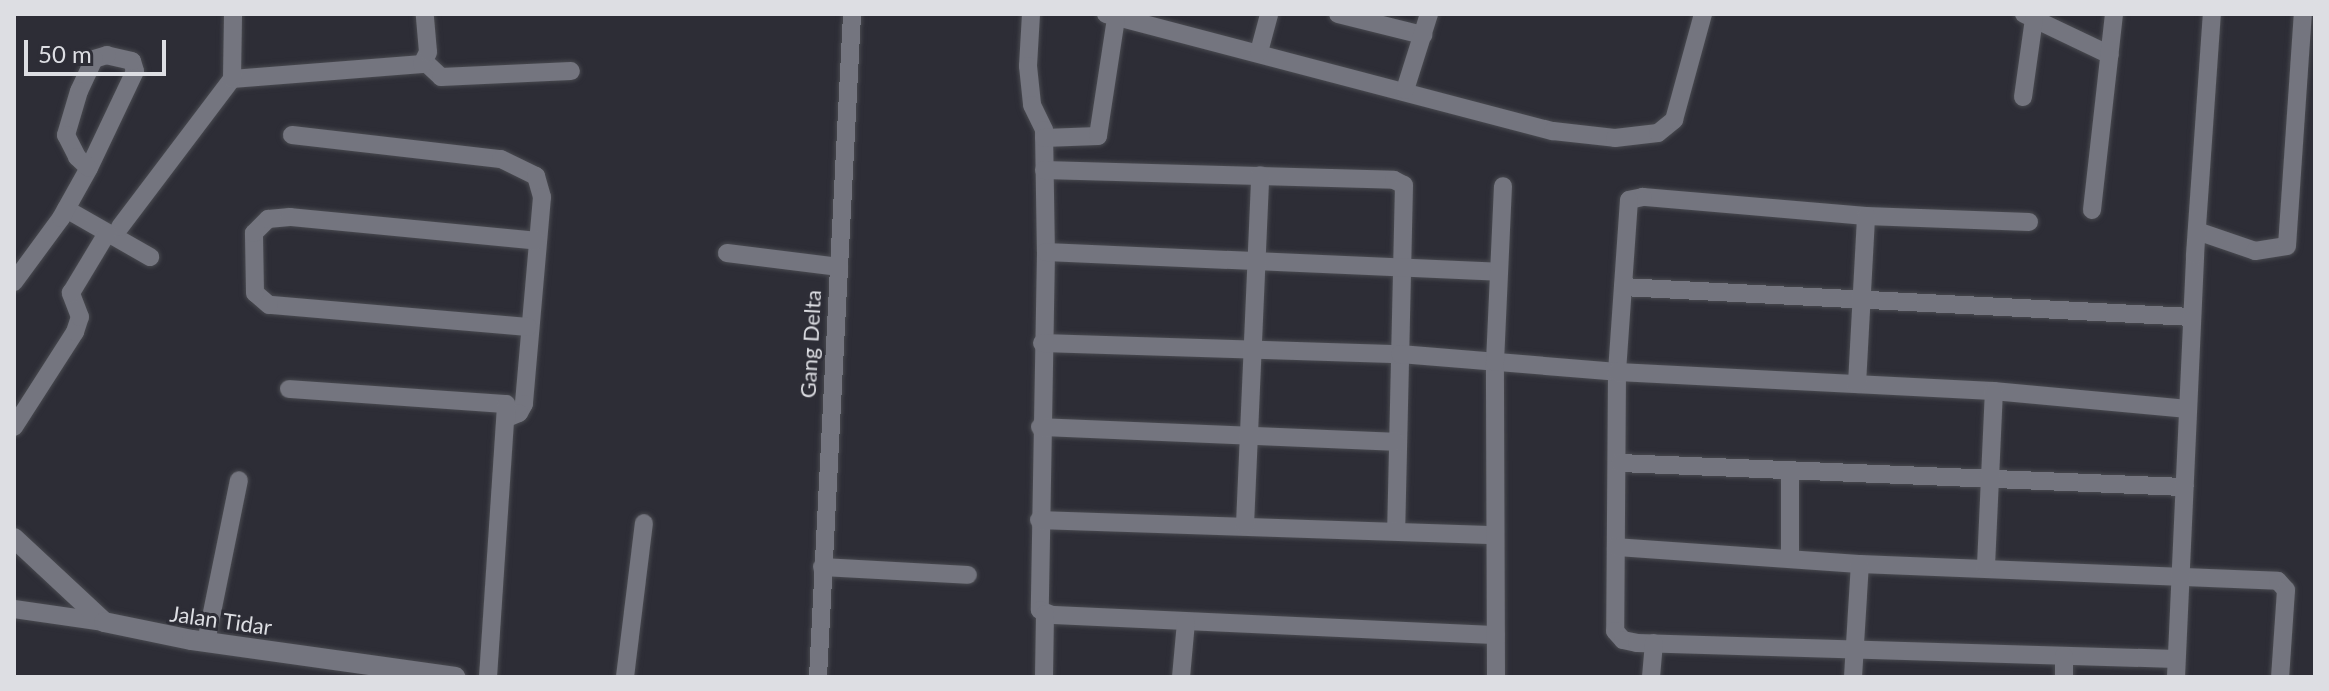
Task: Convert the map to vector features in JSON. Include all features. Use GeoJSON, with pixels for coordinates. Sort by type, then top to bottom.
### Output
{"type":"FeatureCollection","features":[{"type":"Feature","properties":{"kind":"main road"},"geometry":{"type":"LineString","coordinates":[[14,538],[104,622]]}},
{"type":"Feature","properties":{"kind":"main road","name":"Jalan Tidar"},"geometry":{"type":"LineString","coordinates":[[104,622],[206,642],[455,677]]}},
{"type":"Feature","properties":{"kind":"street"},"geometry":{"type":"LineString","coordinates":[[14,427],[75,332],[80,317],[71,293],[114,230],[232,79],[233,14]]}},
{"type":"Feature","properties":{"kind":"street"},"geometry":{"type":"LineString","coordinates":[[425,14],[425,62],[441,77],[571,71]]}},
{"type":"Feature","properties":{"kind":"street","name":"Gang Delta"},"geometry":{"type":"LineString","coordinates":[[818,677],[852,14]]}},
{"type":"Feature","properties":{"kind":"street"},"geometry":{"type":"LineString","coordinates":[[1031,14],[1030,93],[1044,138],[1046,252],[1037,597],[1045,614],[1044,677]]}},
{"type":"Feature","properties":{"kind":"street"},"geometry":{"type":"LineString","coordinates":[[1259,52],[1269,14]]}},
{"type":"Feature","properties":{"kind":"street"},"geometry":{"type":"LineString","coordinates":[[1338,14],[1423,35]]}},
{"type":"Feature","properties":{"kind":"street"},"geometry":{"type":"LineString","coordinates":[[1405,90],[1429,14]]}},
{"type":"Feature","properties":{"kind":"street"},"geometry":{"type":"LineString","coordinates":[[1044,138],[1098,136],[1111,16],[1259,52],[1553,131],[1615,138],[1658,133],[1674,120],[1703,14]]}},
{"type":"Feature","properties":{"kind":"street"},"geometry":{"type":"LineString","coordinates":[[2092,210],[2114,14]]}},
{"type":"Feature","properties":{"kind":"street"},"geometry":{"type":"LineString","coordinates":[[2029,222],[1866,216],[1636,197],[1626,208],[1617,372],[1620,463],[1615,631],[1623,640],[2064,656],[2176,668],[2192,317],[2212,14]]}},
{"type":"Feature","properties":{"kind":"street"},"geometry":{"type":"LineString","coordinates":[[2023,97],[2029,16],[2110,55]]}},
{"type":"Feature","properties":{"kind":"street"},"geometry":{"type":"LineString","coordinates":[[2197,231],[2255,251],[2285,248],[2307,112],[2307,23]]}},
{"type":"Feature","properties":{"kind":"street"},"geometry":{"type":"LineString","coordinates":[[14,282],[66,209],[89,168],[135,71],[132,61],[107,55],[94,59],[79,91],[66,135],[77,157],[89,168]]}},
{"type":"Feature","properties":{"kind":"street"},"geometry":{"type":"LineString","coordinates":[[232,79],[425,62]]}},
{"type":"Feature","properties":{"kind":"street"},"geometry":{"type":"LineString","coordinates":[[292,135],[515,164],[541,183],[522,409],[507,418],[506,404]]}},
{"type":"Feature","properties":{"kind":"street"},"geometry":{"type":"LineString","coordinates":[[1044,170],[1401,182],[1407,192],[1396,531]]}},
{"type":"Feature","properties":{"kind":"street"},"geometry":{"type":"LineString","coordinates":[[1245,525],[1260,175]]}},
{"type":"Feature","properties":{"kind":"street"},"geometry":{"type":"LineString","coordinates":[[1496,677],[1495,362],[1503,186]]}},
{"type":"Feature","properties":{"kind":"street"},"geometry":{"type":"LineString","coordinates":[[66,209],[114,230],[150,257]]}},
{"type":"Feature","properties":{"kind":"street"},"geometry":{"type":"LineString","coordinates":[[1857,384],[1866,216]]}},
{"type":"Feature","properties":{"kind":"street"},"geometry":{"type":"LineString","coordinates":[[528,327],[269,305],[255,293],[254,233],[268,219],[290,217],[537,241]]}},
{"type":"Feature","properties":{"kind":"street"},"geometry":{"type":"LineString","coordinates":[[1046,252],[1257,264],[1499,272]]}},
{"type":"Feature","properties":{"kind":"street"},"geometry":{"type":"LineString","coordinates":[[727,253],[839,267]]}},
{"type":"Feature","properties":{"kind":"street"},"geometry":{"type":"LineString","coordinates":[[1623,287],[2192,317]]}},
{"type":"Feature","properties":{"kind":"street"},"geometry":{"type":"LineString","coordinates":[[1042,343],[1253,347],[1400,354],[1617,372],[1994,391],[2187,409]]}},
{"type":"Feature","properties":{"kind":"street"},"geometry":{"type":"LineString","coordinates":[[289,389],[506,404]]}},
{"type":"Feature","properties":{"kind":"street"},"geometry":{"type":"LineString","coordinates":[[1986,566],[1994,391]]}},
{"type":"Feature","properties":{"kind":"street"},"geometry":{"type":"LineString","coordinates":[[488,677],[506,404]]}},
{"type":"Feature","properties":{"kind":"street"},"geometry":{"type":"LineString","coordinates":[[1040,427],[1397,442]]}},
{"type":"Feature","properties":{"kind":"street"},"geometry":{"type":"LineString","coordinates":[[1620,463],[1790,473],[2184,487]]}},
{"type":"Feature","properties":{"kind":"street"},"geometry":{"type":"LineString","coordinates":[[1790,473],[1790,559]]}},
{"type":"Feature","properties":{"kind":"street"},"geometry":{"type":"LineString","coordinates":[[206,642],[239,480]]}},
{"type":"Feature","properties":{"kind":"street"},"geometry":{"type":"LineString","coordinates":[[1039,520],[1495,535]]}},
{"type":"Feature","properties":{"kind":"street"},"geometry":{"type":"LineString","coordinates":[[625,677],[644,523]]}},
{"type":"Feature","properties":{"kind":"street"},"geometry":{"type":"LineString","coordinates":[[1616,547],[1860,564],[2181,574],[2283,583],[2280,677]]}},
{"type":"Feature","properties":{"kind":"street"},"geometry":{"type":"LineString","coordinates":[[1853,677],[1860,564]]}},
{"type":"Feature","properties":{"kind":"street"},"geometry":{"type":"LineString","coordinates":[[822,567],[968,575]]}},
{"type":"Feature","properties":{"kind":"street"},"geometry":{"type":"LineString","coordinates":[[14,609],[104,622]]}},
{"type":"Feature","properties":{"kind":"street"},"geometry":{"type":"LineString","coordinates":[[1045,614],[1496,635]]}},
{"type":"Feature","properties":{"kind":"street"},"geometry":{"type":"LineString","coordinates":[[1181,677],[1186,622]]}},
{"type":"Feature","properties":{"kind":"street"},"geometry":{"type":"LineString","coordinates":[[1651,677],[1654,643]]}},
{"type":"Feature","properties":{"kind":"street"},"geometry":{"type":"LineString","coordinates":[[2064,656],[2064,677]]}}]}
